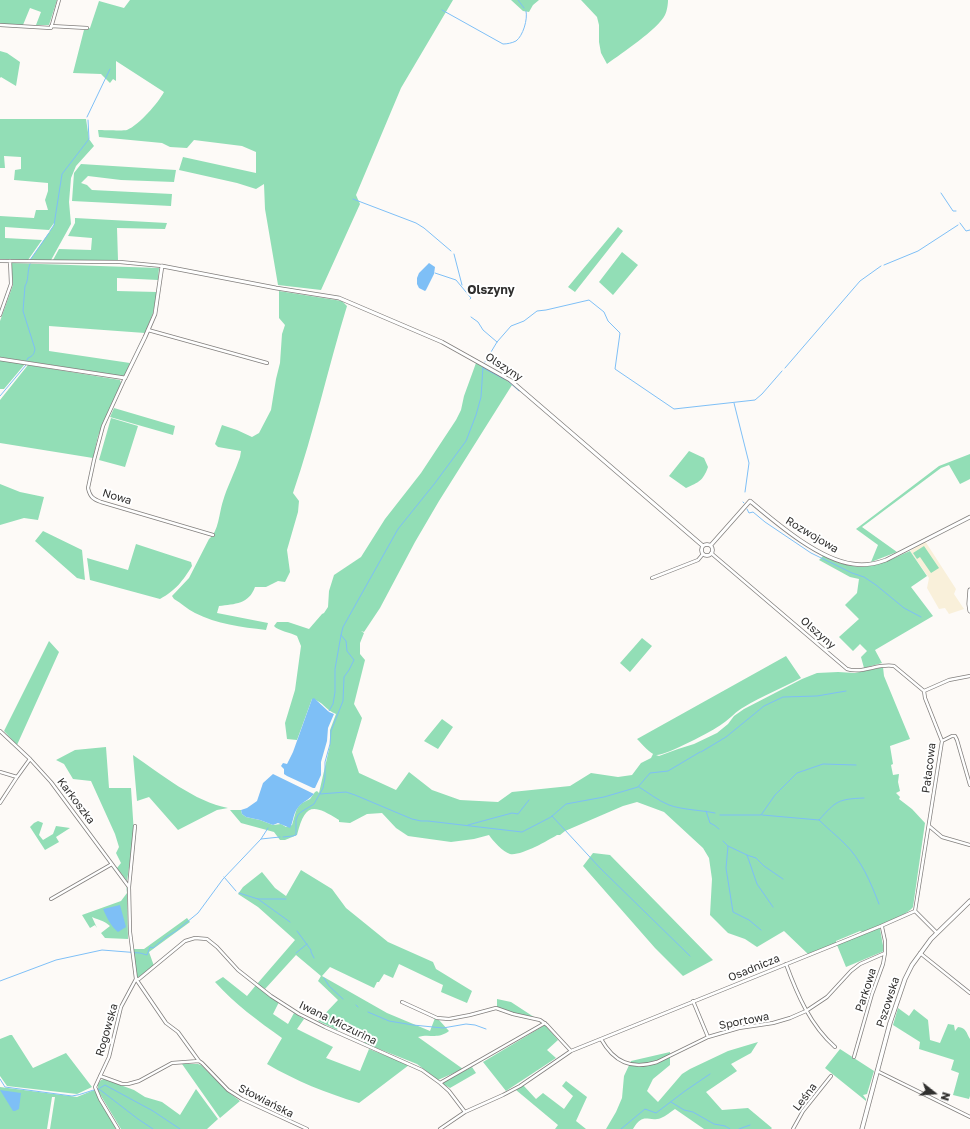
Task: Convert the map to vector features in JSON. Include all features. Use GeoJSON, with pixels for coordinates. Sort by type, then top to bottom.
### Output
{"type":"FeatureCollection","features":[{"type":"Feature","properties":{"kind":"main road"},"geometry":{"type":"LineString","coordinates":[[970,590],[970,612]]}},
{"type":"Feature","properties":{"kind":"main road","name":"Pszowska"},"geometry":{"type":"LineString","coordinates":[[862,1129],[901,989],[912,965],[937,933],[970,901]]}},
{"type":"Feature","properties":{"kind":"street"},"geometry":{"type":"LineString","coordinates":[[51,26],[59,0]]}},
{"type":"Feature","properties":{"kind":"street"},"geometry":{"type":"LineString","coordinates":[[0,25],[51,28],[51,26],[88,28]]}},
{"type":"Feature","properties":{"kind":"street"},"geometry":{"type":"LineString","coordinates":[[0,261],[120,262],[162,266]]}},
{"type":"Feature","properties":{"kind":"street"},"geometry":{"type":"LineString","coordinates":[[0,315],[11,284],[10,261]]}},
{"type":"Feature","properties":{"kind":"street","name":"Olszyny"},"geometry":{"type":"LineString","coordinates":[[162,266],[276,288],[334,297],[442,342],[507,377],[703,546]]}},
{"type":"Feature","properties":{"kind":"street","name":"Nowa"},"geometry":{"type":"LineString","coordinates":[[162,266],[154,314],[103,426],[88,488],[91,496],[95,500],[213,535]]}},
{"type":"Feature","properties":{"kind":"street"},"geometry":{"type":"LineString","coordinates":[[148,330],[267,364]]}},
{"type":"Feature","properties":{"kind":"street"},"geometry":{"type":"LineString","coordinates":[[0,359],[125,378]]}},
{"type":"Feature","properties":{"kind":"street","name":"Rozwojowa"},"geometry":{"type":"LineString","coordinates":[[711,545],[750,501],[773,520],[810,546],[837,560],[853,564],[867,564],[886,560],[970,516]]}},
{"type":"Feature","properties":{"kind":"street"},"geometry":{"type":"LineString","coordinates":[[706,544],[711,545],[711,553],[707,555],[703,554],[701,551],[703,546],[706,544]]}},
{"type":"Feature","properties":{"kind":"street","name":"Olszyny"},"geometry":{"type":"LineString","coordinates":[[711,553],[847,669],[853,671],[888,665],[894,666],[924,691]]}},
{"type":"Feature","properties":{"kind":"street"},"geometry":{"type":"LineString","coordinates":[[652,578],[698,560],[703,554]]}},
{"type":"Feature","properties":{"kind":"street"},"geometry":{"type":"LineString","coordinates":[[924,691],[949,680],[970,676]]}},
{"type":"Feature","properties":{"kind":"street","name":"Pałacowa"},"geometry":{"type":"LineString","coordinates":[[915,912],[942,741],[925,698],[924,691]]}},
{"type":"Feature","properties":{"kind":"street"},"geometry":{"type":"LineString","coordinates":[[0,731],[30,759],[0,803]]}},
{"type":"Feature","properties":{"kind":"street"},"geometry":{"type":"LineString","coordinates":[[942,741],[952,736],[954,736],[957,740],[970,785]]}},
{"type":"Feature","properties":{"kind":"street","name":"Karkoszka"},"geometry":{"type":"LineString","coordinates":[[30,759],[51,782],[129,887]]}},
{"type":"Feature","properties":{"kind":"street"},"geometry":{"type":"LineString","coordinates":[[0,772],[17,777]]}},
{"type":"Feature","properties":{"kind":"street"},"geometry":{"type":"LineString","coordinates":[[135,826],[129,887],[132,955],[136,979],[166,1023],[178,1032],[199,1061]]}},
{"type":"Feature","properties":{"kind":"street"},"geometry":{"type":"LineString","coordinates":[[929,826],[942,837],[970,845]]}},
{"type":"Feature","properties":{"kind":"street"},"geometry":{"type":"LineString","coordinates":[[51,899],[112,864]]}},
{"type":"Feature","properties":{"kind":"street"},"geometry":{"type":"LineString","coordinates":[[915,912],[937,933]]}},
{"type":"Feature","properties":{"kind":"street","name":"Osadnicza"},"geometry":{"type":"LineString","coordinates":[[571,1051],[915,912]]}},
{"type":"Feature","properties":{"kind":"street","name":"Parkowa"},"geometry":{"type":"LineString","coordinates":[[854,1057],[872,994],[883,964],[885,941],[881,926]]}},
{"type":"Feature","properties":{"kind":"street","name":"Iwana Miczurina"},"geometry":{"type":"LineString","coordinates":[[185,941],[195,938],[207,939],[213,943],[238,970],[271,996],[299,1014],[343,1036],[415,1066],[440,1083],[465,1112]]}},
{"type":"Feature","properties":{"kind":"street","name":"Rogowska"},"geometry":{"type":"LineString","coordinates":[[118,1129],[96,1089],[109,1057],[121,1007],[136,979],[144,975],[185,941]]}},
{"type":"Feature","properties":{"kind":"street","name":"Sportowa"},"geometry":{"type":"LineString","coordinates":[[601,1039],[612,1054],[618,1059],[630,1064],[649,1065],[708,1036],[739,1028],[773,1023],[806,1011],[827,997],[851,971],[860,964],[885,953]]}},
{"type":"Feature","properties":{"kind":"street"},"geometry":{"type":"LineString","coordinates":[[920,953],[970,993]]}},
{"type":"Feature","properties":{"kind":"street"},"geometry":{"type":"LineString","coordinates":[[786,964],[806,1011],[822,1034],[835,1047]]}},
{"type":"Feature","properties":{"kind":"street"},"geometry":{"type":"LineString","coordinates":[[693,1001],[708,1036]]}},
{"type":"Feature","properties":{"kind":"street"},"geometry":{"type":"LineString","coordinates":[[402,1002],[437,1018],[449,1019],[470,1016],[496,1008],[513,1014],[540,1020],[545,1023],[571,1051],[520,1086],[465,1112],[440,1129]]}},
{"type":"Feature","properties":{"kind":"street"},"geometry":{"type":"LineString","coordinates":[[440,1083],[545,1023]]}},
{"type":"Feature","properties":{"kind":"street"},"geometry":{"type":"LineString","coordinates":[[100,1076],[122,1084],[128,1084],[139,1081],[172,1063],[199,1061]]}},
{"type":"Feature","properties":{"kind":"street","name":"Słowiańska"},"geometry":{"type":"LineString","coordinates":[[199,1061],[228,1090],[242,1099],[300,1128],[307,1129]]}},
{"type":"Feature","properties":{"kind":"street"},"geometry":{"type":"LineString","coordinates":[[877,1071],[970,1117]]}},
{"type":"Feature","properties":{"kind":"street","name":"Leśna"},"geometry":{"type":"LineString","coordinates":[[792,1129],[803,1111],[831,1076]]}},
{"type":"Feature","properties":{"kind":"shaded area"},"geometry":{"type":"Polygon","coordinates":[[[925,541],[956,589],[954,594],[964,609],[949,614],[945,608],[939,609],[927,588],[929,578],[910,551],[925,541]]]}},
{"type":"Feature","properties":{"kind":"green space"},"geometry":{"type":"Polygon","coordinates":[[[0,0],[57,0],[49,25],[36,25],[41,12],[30,8],[23,25],[0,24],[0,0]]]}},
{"type":"Feature","properties":{"kind":"green space"},"geometry":{"type":"Polygon","coordinates":[[[130,0],[453,0],[401,88],[356,195],[360,204],[321,290],[278,285],[265,209],[264,184],[256,189],[237,183],[179,170],[183,157],[256,173],[256,152],[242,146],[194,140],[187,148],[170,147],[162,143],[99,137],[98,130],[127,130],[137,124],[148,113],[164,92],[116,61],[116,81],[113,79],[110,83],[101,74],[73,73],[84,30],[90,28],[99,1],[124,8],[130,0]]]}},
{"type":"Feature","properties":{"kind":"green space"},"geometry":{"type":"Polygon","coordinates":[[[511,0],[539,0],[533,5],[529,12],[523,11],[511,0]]]}},
{"type":"Feature","properties":{"kind":"green space"},"geometry":{"type":"Polygon","coordinates":[[[581,0],[668,0],[665,15],[661,21],[639,41],[607,64],[601,53],[597,17],[581,0]]]}},
{"type":"Feature","properties":{"kind":"green space"},"geometry":{"type":"Polygon","coordinates":[[[0,51],[7,53],[20,62],[16,86],[1,77],[0,78],[0,51]]]}},
{"type":"Feature","properties":{"kind":"green space"},"geometry":{"type":"Polygon","coordinates":[[[0,119],[86,119],[89,139],[94,146],[76,166],[71,178],[69,202],[71,224],[50,262],[30,260],[54,223],[49,230],[5,227],[5,238],[42,240],[28,260],[0,260],[0,216],[34,218],[36,210],[48,210],[45,200],[48,191],[48,183],[14,180],[15,170],[21,169],[21,157],[4,156],[5,168],[0,168],[0,119]]]}},
{"type":"Feature","properties":{"kind":"green space"},"geometry":{"type":"Polygon","coordinates":[[[81,164],[176,170],[174,182],[121,180],[88,176],[81,183],[87,185],[92,190],[172,194],[171,206],[72,201],[74,173],[81,164]]]}},
{"type":"Feature","properties":{"kind":"green space"},"geometry":{"type":"Polygon","coordinates":[[[75,218],[167,223],[165,229],[117,228],[118,260],[53,260],[59,249],[91,250],[92,238],[68,236],[75,223],[75,218]]]}},
{"type":"Feature","properties":{"kind":"green space"},"geometry":{"type":"Polygon","coordinates":[[[618,227],[623,231],[575,292],[568,287],[618,227]]]}},
{"type":"Feature","properties":{"kind":"green space"},"geometry":{"type":"Polygon","coordinates":[[[622,252],[638,265],[613,295],[599,282],[622,252]]]}},
{"type":"Feature","properties":{"kind":"green space"},"geometry":{"type":"Polygon","coordinates":[[[11,263],[159,268],[158,280],[117,278],[117,291],[157,292],[153,313],[145,333],[49,326],[49,351],[130,363],[125,375],[122,376],[0,357],[0,321],[13,285],[11,263]]]}},
{"type":"Feature","properties":{"kind":"green space"},"geometry":{"type":"Polygon","coordinates":[[[279,291],[342,301],[347,306],[308,447],[293,493],[299,501],[298,512],[287,550],[290,572],[285,582],[278,581],[266,587],[255,587],[249,597],[245,600],[236,604],[219,606],[217,613],[268,623],[266,630],[238,626],[203,617],[174,599],[172,596],[189,578],[209,539],[215,531],[225,496],[240,457],[241,451],[218,447],[215,444],[222,425],[252,437],[259,433],[271,410],[280,363],[282,334],[285,325],[279,318],[279,291]]]}},
{"type":"Feature","properties":{"kind":"green space"},"geometry":{"type":"Polygon","coordinates":[[[0,360],[25,364],[4,389],[0,389],[0,360]]]}},
{"type":"Feature","properties":{"kind":"green space"},"geometry":{"type":"Polygon","coordinates":[[[476,363],[504,378],[512,385],[439,501],[415,542],[380,608],[364,632],[361,631],[364,633],[360,643],[360,654],[365,660],[354,704],[362,718],[352,752],[359,773],[396,790],[409,772],[432,790],[460,800],[498,802],[512,792],[570,786],[591,773],[618,777],[632,775],[641,763],[651,758],[653,754],[659,756],[694,744],[717,733],[728,724],[734,716],[744,709],[802,679],[817,673],[855,673],[883,667],[884,676],[910,739],[890,746],[893,775],[899,774],[898,782],[900,791],[896,793],[900,797],[899,799],[912,809],[925,823],[913,907],[904,914],[889,921],[836,941],[836,943],[809,955],[784,931],[757,947],[745,939],[728,933],[710,915],[712,879],[709,858],[703,848],[664,812],[637,802],[623,806],[565,831],[534,848],[515,854],[510,854],[504,851],[489,835],[474,839],[451,842],[408,836],[396,828],[382,813],[367,814],[350,823],[339,822],[339,820],[330,814],[316,809],[307,812],[303,817],[297,835],[285,840],[280,840],[274,832],[241,823],[230,810],[241,810],[242,814],[246,817],[273,825],[281,824],[286,827],[292,825],[298,807],[310,799],[315,792],[317,791],[319,793],[330,745],[330,730],[336,714],[316,700],[312,699],[297,740],[287,739],[285,723],[295,690],[301,646],[297,636],[274,626],[277,622],[288,622],[309,629],[324,613],[328,607],[329,591],[334,575],[361,557],[385,519],[421,473],[456,420],[461,410],[464,396],[476,363]]]}},
{"type":"Feature","properties":{"kind":"green space"},"geometry":{"type":"Polygon","coordinates":[[[28,365],[120,380],[121,383],[98,436],[93,458],[0,443],[0,400],[28,365]]]}},
{"type":"Feature","properties":{"kind":"green space"},"geometry":{"type":"Polygon","coordinates":[[[114,408],[175,426],[173,435],[110,417],[114,408]]]}},
{"type":"Feature","properties":{"kind":"green space"},"geometry":{"type":"Polygon","coordinates":[[[111,418],[138,426],[125,467],[99,460],[111,418]]]}},
{"type":"Feature","properties":{"kind":"green space"},"geometry":{"type":"Polygon","coordinates":[[[689,451],[704,458],[708,467],[700,480],[686,488],[669,476],[689,451]]]}},
{"type":"Feature","properties":{"kind":"green space"},"geometry":{"type":"Polygon","coordinates":[[[970,454],[970,479],[960,484],[949,465],[941,468],[862,527],[897,552],[871,562],[878,545],[856,529],[939,466],[970,454]]]}},
{"type":"Feature","properties":{"kind":"green space"},"geometry":{"type":"Polygon","coordinates":[[[0,484],[20,492],[44,497],[38,520],[24,518],[0,525],[0,484]]]}},
{"type":"Feature","properties":{"kind":"green space"},"geometry":{"type":"Polygon","coordinates":[[[43,531],[82,550],[85,580],[77,578],[35,541],[43,531]]]}},
{"type":"Feature","properties":{"kind":"green space"},"geometry":{"type":"Polygon","coordinates":[[[136,544],[191,562],[192,566],[178,585],[160,599],[90,580],[87,558],[128,570],[136,544]]]}},
{"type":"Feature","properties":{"kind":"green space"},"geometry":{"type":"Polygon","coordinates":[[[924,546],[939,568],[931,573],[920,557],[917,559],[913,553],[924,546]]]}},
{"type":"Feature","properties":{"kind":"green space"},"geometry":{"type":"Polygon","coordinates":[[[910,551],[927,576],[911,587],[933,616],[875,650],[882,663],[864,668],[861,657],[867,651],[860,644],[853,651],[839,637],[859,619],[845,605],[857,593],[859,579],[850,577],[819,560],[823,556],[836,562],[857,567],[886,561],[910,551]]]}},
{"type":"Feature","properties":{"kind":"green space"},"geometry":{"type":"Polygon","coordinates":[[[642,638],[652,646],[630,672],[620,663],[642,638]]]}},
{"type":"Feature","properties":{"kind":"green space"},"geometry":{"type":"Polygon","coordinates":[[[49,641],[59,652],[17,745],[4,731],[49,641]]]}},
{"type":"Feature","properties":{"kind":"green space"},"geometry":{"type":"Polygon","coordinates":[[[786,656],[801,678],[758,699],[741,709],[725,722],[709,732],[669,752],[656,755],[649,751],[637,739],[786,656]]]}},
{"type":"Feature","properties":{"kind":"green space"},"geometry":{"type":"Polygon","coordinates":[[[442,719],[453,727],[438,749],[424,741],[442,719]]]}},
{"type":"Feature","properties":{"kind":"green space"},"geometry":{"type":"Polygon","coordinates":[[[106,747],[109,788],[131,788],[134,834],[127,881],[117,868],[121,863],[116,853],[119,847],[115,834],[91,781],[73,779],[64,764],[56,760],[75,750],[106,747]]]}},
{"type":"Feature","properties":{"kind":"green space"},"geometry":{"type":"Polygon","coordinates":[[[133,755],[191,794],[216,805],[228,808],[217,810],[178,830],[149,797],[137,801],[133,755]]]}},
{"type":"Feature","properties":{"kind":"green space"},"geometry":{"type":"Polygon","coordinates":[[[38,821],[43,823],[39,835],[43,840],[53,834],[56,826],[70,828],[56,837],[59,842],[45,850],[30,827],[38,821]]]}},
{"type":"Feature","properties":{"kind":"green space"},"geometry":{"type":"Polygon","coordinates":[[[593,853],[610,855],[713,960],[683,976],[655,948],[583,866],[593,853]]]}},
{"type":"Feature","properties":{"kind":"green space"},"geometry":{"type":"Polygon","coordinates":[[[301,870],[332,889],[346,908],[388,942],[433,962],[436,969],[472,991],[467,1003],[441,992],[443,985],[399,964],[393,978],[384,974],[374,988],[330,967],[322,976],[387,1013],[430,1031],[435,1018],[439,1020],[449,1031],[445,1034],[437,1036],[418,1037],[463,1069],[438,1080],[417,1064],[364,1043],[368,1037],[358,1031],[348,1028],[349,1023],[342,1020],[337,1030],[318,1021],[338,1000],[318,981],[321,976],[296,955],[265,989],[257,984],[295,940],[258,907],[238,894],[243,887],[262,872],[275,888],[286,896],[301,870]]]}},
{"type":"Feature","properties":{"kind":"green space"},"geometry":{"type":"Polygon","coordinates":[[[126,885],[127,889],[128,939],[105,938],[101,933],[110,926],[103,921],[92,917],[97,928],[95,925],[90,928],[82,915],[121,901],[127,893],[126,885]]]}},
{"type":"Feature","properties":{"kind":"green space"},"geometry":{"type":"Polygon","coordinates":[[[187,918],[190,922],[149,952],[154,966],[137,978],[133,949],[144,949],[187,918]]]}},
{"type":"Feature","properties":{"kind":"green space"},"geometry":{"type":"Polygon","coordinates":[[[879,928],[884,951],[846,967],[837,945],[879,928]]]}},
{"type":"Feature","properties":{"kind":"green space"},"geometry":{"type":"Polygon","coordinates":[[[223,977],[247,996],[256,985],[279,1002],[273,1014],[288,1024],[294,1013],[304,1019],[297,1029],[333,1047],[326,1058],[360,1071],[369,1049],[409,1065],[359,1103],[323,1091],[300,1081],[267,1064],[282,1038],[247,1012],[215,982],[223,977]]]}},
{"type":"Feature","properties":{"kind":"green space"},"geometry":{"type":"Polygon","coordinates":[[[497,999],[511,1002],[537,1019],[516,1014],[497,1007],[497,999]]]}},
{"type":"Feature","properties":{"kind":"green space"},"geometry":{"type":"Polygon","coordinates":[[[898,1008],[909,1016],[914,1009],[928,1020],[930,1040],[940,1043],[948,1024],[954,1025],[955,1031],[958,1027],[963,1028],[966,1031],[970,1039],[969,1099],[953,1095],[959,1073],[951,1070],[954,1060],[919,1049],[920,1042],[893,1025],[898,1008]]]}},
{"type":"Feature","properties":{"kind":"green space"},"geometry":{"type":"Polygon","coordinates":[[[545,1025],[558,1040],[547,1050],[556,1058],[506,1091],[483,1062],[545,1025]]]}},
{"type":"Feature","properties":{"kind":"green space"},"geometry":{"type":"Polygon","coordinates":[[[12,1035],[33,1068],[66,1053],[92,1087],[77,1094],[7,1086],[0,1076],[0,1039],[12,1035]]]}},
{"type":"Feature","properties":{"kind":"green space"},"geometry":{"type":"Polygon","coordinates":[[[758,1042],[751,1053],[731,1064],[737,1071],[706,1092],[722,1110],[748,1108],[772,1128],[771,1129],[704,1129],[675,1109],[661,1118],[640,1120],[633,1129],[606,1129],[622,1098],[624,1076],[631,1061],[670,1052],[670,1065],[653,1079],[647,1091],[658,1102],[682,1074],[690,1069],[728,1051],[758,1042]]]}},
{"type":"Feature","properties":{"kind":"green space"},"geometry":{"type":"Polygon","coordinates":[[[840,1049],[874,1071],[867,1094],[863,1095],[866,1101],[825,1068],[840,1049]]]}},
{"type":"Feature","properties":{"kind":"green space"},"geometry":{"type":"Polygon","coordinates":[[[182,1064],[201,1065],[227,1091],[240,1101],[220,1118],[182,1064]]]}},
{"type":"Feature","properties":{"kind":"green space"},"geometry":{"type":"Polygon","coordinates":[[[472,1067],[476,1073],[450,1088],[443,1084],[443,1082],[472,1067]]]}},
{"type":"Feature","properties":{"kind":"green space"},"geometry":{"type":"Polygon","coordinates":[[[104,1079],[134,1090],[145,1097],[162,1102],[180,1115],[196,1089],[218,1119],[207,1129],[121,1129],[98,1091],[98,1084],[104,1079]]]}},
{"type":"Feature","properties":{"kind":"green space"},"geometry":{"type":"Polygon","coordinates":[[[566,1081],[587,1097],[576,1121],[586,1129],[555,1129],[558,1125],[516,1090],[523,1085],[536,1099],[543,1093],[564,1109],[573,1096],[562,1086],[566,1081]]]}},
{"type":"Feature","properties":{"kind":"green space"},"geometry":{"type":"Polygon","coordinates":[[[0,1087],[77,1097],[94,1090],[116,1129],[50,1129],[55,1097],[52,1097],[47,1129],[0,1129],[0,1087]]]}},
{"type":"Feature","properties":{"kind":"water"},"geometry":{"type":"Polygon","coordinates":[[[429,263],[435,267],[434,274],[425,291],[419,288],[417,278],[419,273],[429,263]]]}},
{"type":"Feature","properties":{"kind":"water"},"geometry":{"type":"Polygon","coordinates":[[[314,698],[329,712],[334,714],[328,728],[327,741],[321,762],[321,775],[315,788],[313,788],[284,774],[284,769],[281,766],[283,763],[287,764],[293,752],[312,699],[314,698]]]}},
{"type":"Feature","properties":{"kind":"water"},"geometry":{"type":"Polygon","coordinates":[[[273,774],[314,794],[299,807],[290,828],[278,823],[273,825],[246,817],[242,814],[241,810],[257,801],[263,783],[273,774]]]}},
{"type":"Feature","properties":{"kind":"water"},"geometry":{"type":"Polygon","coordinates":[[[120,905],[126,927],[118,932],[107,918],[103,909],[120,905]]]}},
{"type":"Feature","properties":{"kind":"water"},"geometry":{"type":"Polygon","coordinates":[[[0,1090],[21,1093],[19,1109],[13,1111],[0,1090]]]}},
{"type":"Feature","properties":{"kind":"waterway"},"geometry":{"type":"LineString","coordinates":[[518,0],[524,8]]}},
{"type":"Feature","properties":{"kind":"waterway"},"geometry":{"type":"LineString","coordinates":[[442,10],[503,44],[508,44],[519,39],[524,27],[526,11]]}},
{"type":"Feature","properties":{"kind":"waterway"},"geometry":{"type":"LineString","coordinates":[[87,117],[110,69]]}},
{"type":"Feature","properties":{"kind":"waterway"},"geometry":{"type":"LineString","coordinates":[[50,231],[54,225],[62,174],[89,139],[88,120]]}},
{"type":"Feature","properties":{"kind":"waterway"},"geometry":{"type":"LineString","coordinates":[[941,193],[953,211],[956,211]]}},
{"type":"Feature","properties":{"kind":"waterway"},"geometry":{"type":"LineString","coordinates":[[353,199],[416,223],[451,251]]}},
{"type":"Feature","properties":{"kind":"waterway"},"geometry":{"type":"LineString","coordinates":[[960,223],[966,231],[970,230]]}},
{"type":"Feature","properties":{"kind":"waterway"},"geometry":{"type":"LineString","coordinates":[[884,265],[918,251],[958,225]]}},
{"type":"Feature","properties":{"kind":"waterway"},"geometry":{"type":"LineString","coordinates":[[30,260],[49,233]]}},
{"type":"Feature","properties":{"kind":"waterway"},"geometry":{"type":"LineString","coordinates":[[454,254],[462,285]]}},
{"type":"Feature","properties":{"kind":"waterway"},"geometry":{"type":"LineString","coordinates":[[27,360],[33,355],[35,349],[23,311],[25,286],[30,264]]}},
{"type":"Feature","properties":{"kind":"waterway"},"geometry":{"type":"LineString","coordinates":[[785,368],[860,281],[881,266]]}},
{"type":"Feature","properties":{"kind":"waterway"},"geometry":{"type":"LineString","coordinates":[[435,273],[456,280],[471,298],[470,299]]}},
{"type":"Feature","properties":{"kind":"waterway"},"geometry":{"type":"LineString","coordinates":[[485,362],[497,342],[511,326],[524,321],[537,311],[589,300],[604,312],[608,321],[620,333],[615,369],[674,409],[755,400],[782,371]]}},
{"type":"Feature","properties":{"kind":"waterway"},"geometry":{"type":"LineString","coordinates":[[471,317],[478,322],[483,330],[497,342]]}},
{"type":"Feature","properties":{"kind":"waterway"},"geometry":{"type":"LineString","coordinates":[[0,396],[26,365]]}},
{"type":"Feature","properties":{"kind":"waterway"},"geometry":{"type":"LineString","coordinates":[[283,837],[296,835],[296,820],[298,815],[314,804],[323,788],[325,778],[325,762],[330,744],[331,731],[343,701],[344,677],[354,660],[347,651],[346,641],[341,635],[343,627],[398,529],[466,441],[481,397],[483,367]]}},
{"type":"Feature","properties":{"kind":"waterway"},"geometry":{"type":"LineString","coordinates":[[483,368],[504,379]]}},
{"type":"Feature","properties":{"kind":"waterway"},"geometry":{"type":"LineString","coordinates":[[508,381],[519,391]]}},
{"type":"Feature","properties":{"kind":"waterway"},"geometry":{"type":"LineString","coordinates":[[734,403],[749,463],[745,492]]}},
{"type":"Feature","properties":{"kind":"waterway"},"geometry":{"type":"LineString","coordinates":[[747,509],[749,513],[753,512],[765,522],[811,553],[852,573],[864,577],[904,608],[921,617]]}},
{"type":"Feature","properties":{"kind":"waterway"},"geometry":{"type":"LineString","coordinates":[[329,711],[333,704],[335,692],[335,669],[341,635]]}},
{"type":"Feature","properties":{"kind":"waterway"},"geometry":{"type":"LineString","coordinates":[[701,752],[726,737],[764,706],[783,697],[817,696],[846,691]]}},
{"type":"Feature","properties":{"kind":"waterway"},"geometry":{"type":"LineString","coordinates":[[320,794],[346,792],[412,819],[421,821],[522,832],[551,817],[566,804],[604,797],[638,787],[650,773],[668,771],[700,752]]}},
{"type":"Feature","properties":{"kind":"waterway"},"geometry":{"type":"LineString","coordinates":[[720,815],[761,815],[775,795],[797,773],[823,764],[856,765]]}},
{"type":"Feature","properties":{"kind":"waterway"},"geometry":{"type":"LineString","coordinates":[[639,787],[669,805],[715,813]]}},
{"type":"Feature","properties":{"kind":"waterway"},"geometry":{"type":"LineString","coordinates":[[762,815],[819,820],[838,802],[848,799],[864,798]]}},
{"type":"Feature","properties":{"kind":"waterway"},"geometry":{"type":"LineString","coordinates":[[468,825],[512,813],[518,814],[529,800]]}},
{"type":"Feature","properties":{"kind":"waterway"},"geometry":{"type":"LineString","coordinates":[[706,811],[710,823],[719,829]]}},
{"type":"Feature","properties":{"kind":"waterway"},"geometry":{"type":"LineString","coordinates":[[552,816],[600,868],[690,956]]}},
{"type":"Feature","properties":{"kind":"waterway"},"geometry":{"type":"LineString","coordinates":[[819,820],[856,856],[869,880],[879,904]]}},
{"type":"Feature","properties":{"kind":"waterway"},"geometry":{"type":"LineString","coordinates":[[261,839],[268,828]]}},
{"type":"Feature","properties":{"kind":"waterway"},"geometry":{"type":"LineString","coordinates":[[0,981],[56,960],[102,950],[140,953],[147,955],[150,947],[153,948],[198,913],[223,879],[261,839],[280,837]]}},
{"type":"Feature","properties":{"kind":"waterway"},"geometry":{"type":"LineString","coordinates":[[723,841],[728,846],[726,868],[733,912],[749,920],[761,930]]}},
{"type":"Feature","properties":{"kind":"waterway"},"geometry":{"type":"LineString","coordinates":[[728,846],[747,855],[757,884],[773,907]]}},
{"type":"Feature","properties":{"kind":"waterway"},"geometry":{"type":"LineString","coordinates":[[747,855],[756,858],[764,866],[783,879]]}},
{"type":"Feature","properties":{"kind":"waterway"},"geometry":{"type":"LineString","coordinates":[[224,877],[236,891]]}},
{"type":"Feature","properties":{"kind":"waterway"},"geometry":{"type":"LineString","coordinates":[[239,893],[258,899],[290,922]]}},
{"type":"Feature","properties":{"kind":"waterway"},"geometry":{"type":"LineString","coordinates":[[258,899],[286,899]]}},
{"type":"Feature","properties":{"kind":"waterway"},"geometry":{"type":"LineString","coordinates":[[297,931],[311,950],[314,958]]}},
{"type":"Feature","properties":{"kind":"waterway"},"geometry":{"type":"LineString","coordinates":[[296,953],[307,944]]}},
{"type":"Feature","properties":{"kind":"waterway"},"geometry":{"type":"LineString","coordinates":[[324,978],[329,986],[343,999]]}},
{"type":"Feature","properties":{"kind":"waterway"},"geometry":{"type":"LineString","coordinates":[[368,1012],[389,1021],[413,1025],[443,1028],[466,1024],[475,1025],[486,1029]]}},
{"type":"Feature","properties":{"kind":"waterway"},"geometry":{"type":"LineString","coordinates":[[621,1129],[645,1109],[656,1113],[710,1074]]}},
{"type":"Feature","properties":{"kind":"waterway"},"geometry":{"type":"LineString","coordinates":[[0,1079],[5,1087],[72,1096],[99,1089],[153,1129]]}},
{"type":"Feature","properties":{"kind":"waterway"},"geometry":{"type":"LineString","coordinates":[[100,1088],[105,1085],[153,1111],[180,1129]]}},
{"type":"Feature","properties":{"kind":"waterway"},"geometry":{"type":"LineString","coordinates":[[671,1102],[684,1110],[693,1112],[714,1124],[725,1126],[730,1129]]}},
{"type":"Feature","properties":{"kind":"waterway"},"geometry":{"type":"LineString","coordinates":[[739,1129],[750,1125]]}},
{"type":"Feature","properties":{"kind":"district","name":"Olszyny"},"geometry":{"type":"Point","coordinates":[491,290]}}]}
